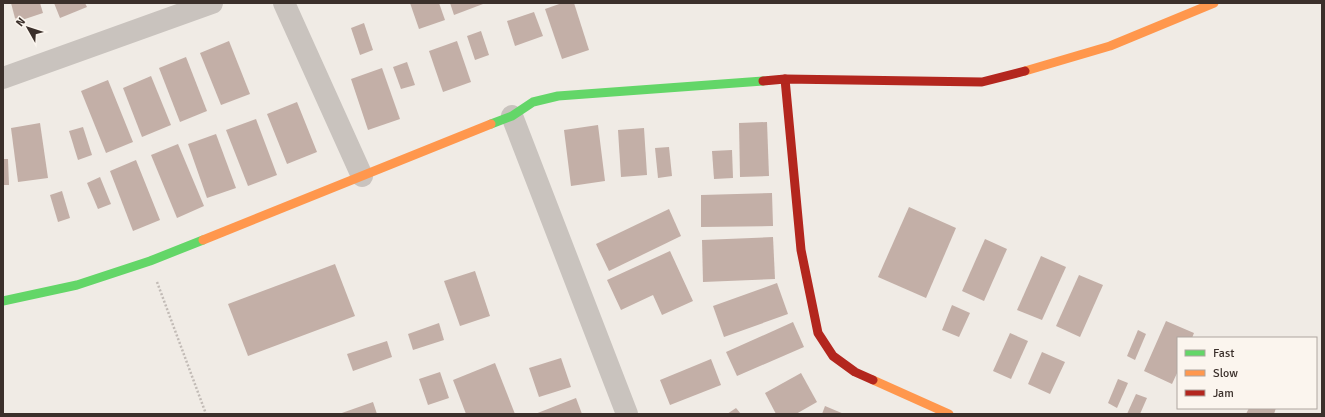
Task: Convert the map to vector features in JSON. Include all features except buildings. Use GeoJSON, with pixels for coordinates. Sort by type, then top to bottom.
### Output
{"type":"FeatureCollection","features":[{"type":"Feature","properties":{"kind":"street"},"geometry":{"type":"LineString","coordinates":[[3,78],[212,3]]}},
{"type":"Feature","properties":{"kind":"street"},"geometry":{"type":"LineString","coordinates":[[284,3],[362,176]]}},
{"type":"Feature","properties":{"kind":"street"},"geometry":{"type":"LineString","coordinates":[[3,302],[77,285],[150,261],[512,116],[533,102],[558,96],[786,79],[982,82],[1110,46],[1180,9],[1214,3]]}},
{"type":"Feature","properties":{"kind":"street"},"geometry":{"type":"LineString","coordinates":[[786,79],[801,250],[818,333],[833,356],[855,372],[949,414]]}},
{"type":"Feature","properties":{"kind":"street"},"geometry":{"type":"LineString","coordinates":[[512,116],[627,414]]}},
{"type":"Feature","properties":{"kind":"path"},"geometry":{"type":"LineString","coordinates":[[150,261],[206,414]]}},
{"type":"Feature","properties":{"kind":"traffic: fast"},"geometry":{"type":"LineString","coordinates":[[491,124],[512,116],[533,102],[558,96],[763,81]]}},
{"type":"Feature","properties":{"kind":"traffic: fast"},"geometry":{"type":"LineString","coordinates":[[3,301],[77,285],[150,261],[203,240]]}},
{"type":"Feature","properties":{"kind":"traffic: slow"},"geometry":{"type":"LineString","coordinates":[[1025,71],[1110,46],[1214,3]]}},
{"type":"Feature","properties":{"kind":"traffic: slow"},"geometry":{"type":"LineString","coordinates":[[203,240],[491,124]]}},
{"type":"Feature","properties":{"kind":"traffic: slow"},"geometry":{"type":"LineString","coordinates":[[873,380],[949,414]]}},
{"type":"Feature","properties":{"kind":"traffic: jam"},"geometry":{"type":"LineString","coordinates":[[763,81],[785,79],[982,82],[1025,71]]}},
{"type":"Feature","properties":{"kind":"traffic: jam"},"geometry":{"type":"LineString","coordinates":[[785,79],[801,250],[818,333],[833,356],[855,372],[873,380]]}}]}
